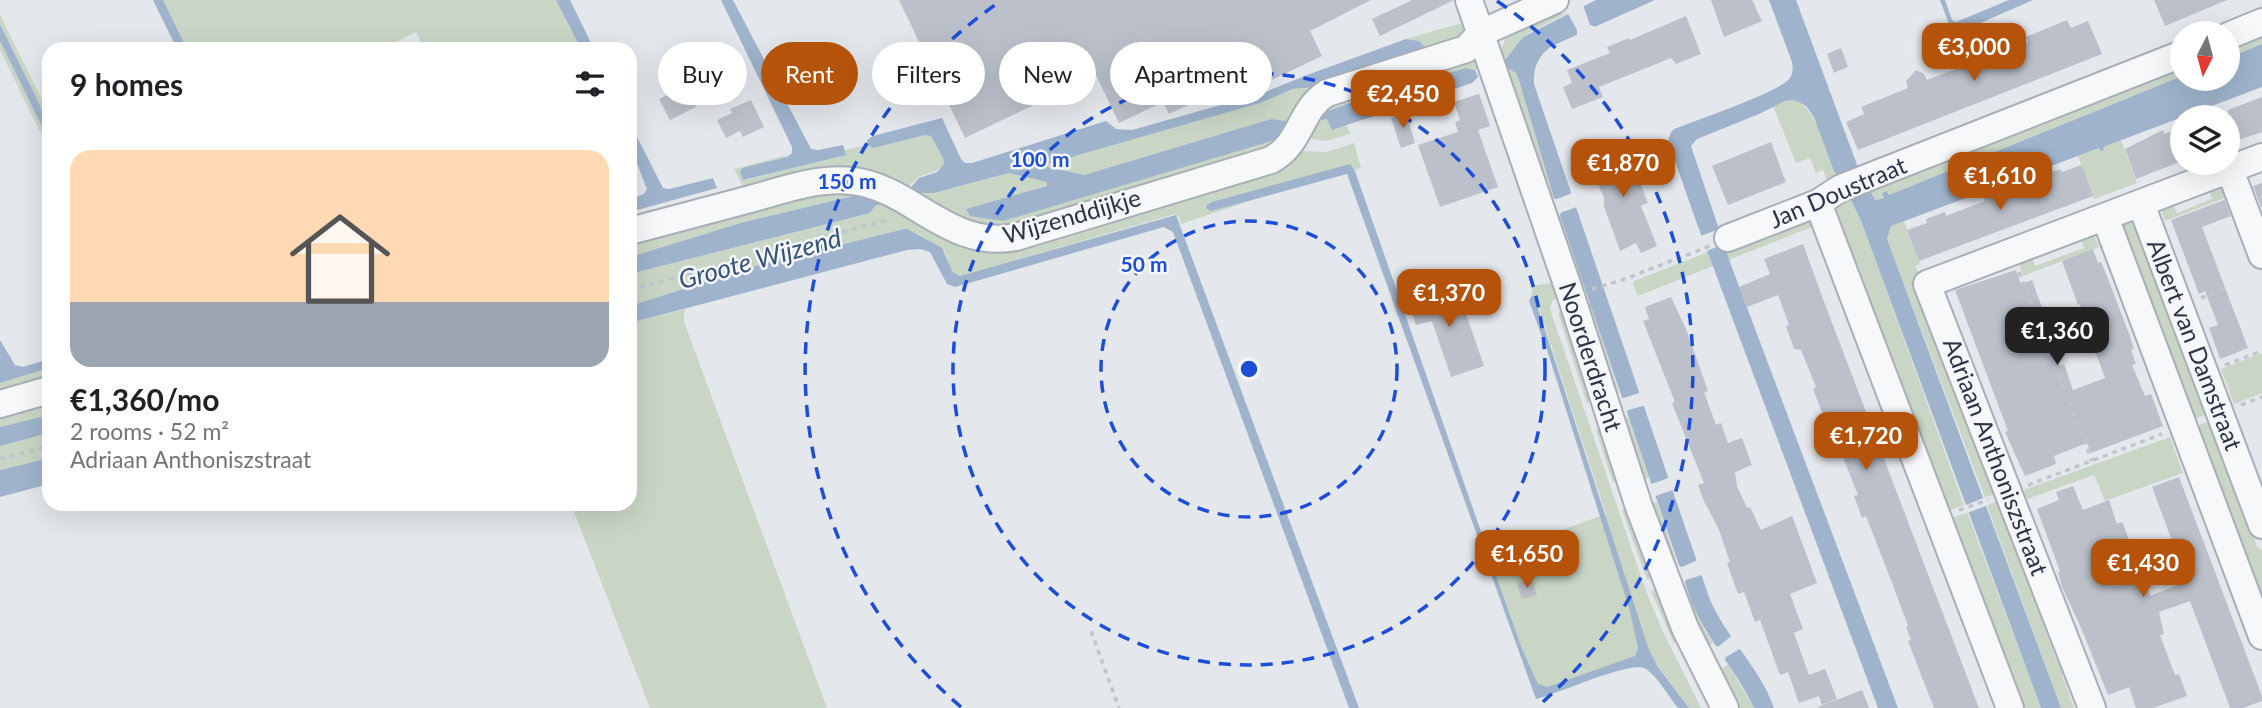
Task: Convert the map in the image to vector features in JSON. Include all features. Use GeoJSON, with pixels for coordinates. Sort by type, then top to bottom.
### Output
{"type":"FeatureCollection","features":[{"type":"Feature","properties":{"kind":"street","name":"Noorderdracht"},"geometry":{"type":"LineString","coordinates":[[1469,0],[1575,293],[1639,507],[1685,628],[1725,708]]}},
{"type":"Feature","properties":{"kind":"street","name":"Wijzenddijkje"},"geometry":{"type":"LineString","coordinates":[[637,229],[821,181],[853,181],[881,190],[971,236],[993,240],[1016,237],[1271,160],[1288,148],[1312,106],[1331,91],[1466,49],[1481,33],[1555,0]]}},
{"type":"Feature","properties":{"kind":"street"},"geometry":{"type":"LineString","coordinates":[[2240,31],[2262,22]]}},
{"type":"Feature","properties":{"kind":"street","name":"Jan Doustraat"},"geometry":{"type":"LineString","coordinates":[[1728,238],[1818,203],[1841,188],[2170,59]]}},
{"type":"Feature","properties":{"kind":"street"},"geometry":{"type":"LineString","coordinates":[[2240,166],[2262,157]]}},
{"type":"Feature","properties":{"kind":"street"},"geometry":{"type":"LineString","coordinates":[[2011,251],[2217,175]]}},
{"type":"Feature","properties":{"kind":"street"},"geometry":{"type":"LineString","coordinates":[[2232,175],[2262,255]]}},
{"type":"Feature","properties":{"kind":"street"},"geometry":{"type":"LineString","coordinates":[[1818,203],[2010,708]]}},
{"type":"Feature","properties":{"kind":"street","name":"Albert van Damstraat"},"geometry":{"type":"LineString","coordinates":[[2141,204],[2262,525]]}},
{"type":"Feature","properties":{"kind":"street","name":"Albert van Damstraat"},"geometry":{"type":"LineString","coordinates":[[2105,217],[2262,636]]}},
{"type":"Feature","properties":{"kind":"street","name":"Adriaan Anthoniszstraat"},"geometry":{"type":"LineString","coordinates":[[2011,251],[1927,284],[2002,495],[2092,708]]}},
{"type":"Feature","properties":{"kind":"street"},"geometry":{"type":"LineString","coordinates":[[0,404],[42,392]]}},
{"type":"Feature","properties":{"kind":"path"},"geometry":{"type":"LineString","coordinates":[[637,288],[916,208]]}},
{"type":"Feature","properties":{"kind":"path"},"geometry":{"type":"LineString","coordinates":[[1608,284],[1701,249]]}},
{"type":"Feature","properties":{"kind":"path"},"geometry":{"type":"LineString","coordinates":[[2011,251],[2043,333]]}},
{"type":"Feature","properties":{"kind":"path"},"geometry":{"type":"LineString","coordinates":[[2192,302],[2229,287]]}},
{"type":"Feature","properties":{"kind":"path"},"geometry":{"type":"LineString","coordinates":[[2055,365],[2092,461]]}},
{"type":"Feature","properties":{"kind":"path"},"geometry":{"type":"LineString","coordinates":[[2219,413],[2262,397]]}},
{"type":"Feature","properties":{"kind":"path"},"geometry":{"type":"LineString","coordinates":[[1959,510],[2184,426]]}},
{"type":"Feature","properties":{"kind":"path"},"geometry":{"type":"LineString","coordinates":[[0,459],[42,448]]}},
{"type":"Feature","properties":{"kind":"path"},"geometry":{"type":"LineString","coordinates":[[1091,631],[1119,708]]}},
{"type":"Feature","properties":{"kind":"green space"},"geometry":{"type":"Polygon","coordinates":[[[163,0],[556,0],[577,42],[421,42],[416,32],[396,42],[184,42],[163,0]]]}},
{"type":"Feature","properties":{"kind":"green space"},"geometry":{"type":"Polygon","coordinates":[[[1559,8],[1562,14],[1569,12],[1523,36],[1514,51],[1501,61],[1501,51],[1507,34],[1559,8]]]}},
{"type":"Feature","properties":{"kind":"green space"},"geometry":{"type":"Polygon","coordinates":[[[0,15],[42,100],[42,110],[0,24],[0,15]]]}},
{"type":"Feature","properties":{"kind":"green space"},"geometry":{"type":"Polygon","coordinates":[[[1462,23],[1460,37],[1299,118],[1286,121],[1271,119],[1084,175],[1048,167],[1047,164],[1253,105],[1272,105],[1272,98],[1293,89],[1317,87],[1425,47],[1419,41],[1406,39],[1462,23]]]}},
{"type":"Feature","properties":{"kind":"green space"},"geometry":{"type":"Polygon","coordinates":[[[2262,30],[2262,44],[2240,53],[2240,39],[2262,30]]]}},
{"type":"Feature","properties":{"kind":"green space"},"geometry":{"type":"Polygon","coordinates":[[[0,41],[42,127],[42,136],[0,50],[0,41]]]}},
{"type":"Feature","properties":{"kind":"green space"},"geometry":{"type":"Polygon","coordinates":[[[1467,61],[1479,63],[1482,67],[1475,70],[1466,68],[1373,94],[1317,114],[1320,109],[1467,61]]]}},
{"type":"Feature","properties":{"kind":"green space"},"geometry":{"type":"Polygon","coordinates":[[[2170,67],[2170,81],[1889,195],[1888,192],[1884,197],[1875,200],[1869,189],[2025,130],[2170,67]]]}},
{"type":"Feature","properties":{"kind":"green space"},"geometry":{"type":"Polygon","coordinates":[[[1507,68],[1518,77],[1554,198],[1546,196],[1503,69],[1507,68]]]}},
{"type":"Feature","properties":{"kind":"green space"},"geometry":{"type":"Polygon","coordinates":[[[1794,100],[1810,112],[1828,146],[1840,177],[1828,183],[1823,170],[1816,173],[1810,158],[1796,163],[1773,106],[1794,100]]]}},
{"type":"Feature","properties":{"kind":"green space"},"geometry":{"type":"Polygon","coordinates":[[[1327,119],[1338,126],[1346,124],[1350,134],[1326,141],[1312,139],[1307,133],[1312,123],[1327,119]]]}},
{"type":"Feature","properties":{"kind":"green space"},"geometry":{"type":"Polygon","coordinates":[[[931,135],[944,164],[899,191],[744,189],[734,169],[787,157],[742,168],[745,180],[845,155],[845,150],[868,145],[873,148],[931,135]]]}},
{"type":"Feature","properties":{"kind":"green space"},"geometry":{"type":"Polygon","coordinates":[[[1281,137],[1282,144],[988,233],[913,193],[954,188],[1009,173],[1047,182],[1047,186],[1028,190],[1211,159],[1281,137]]]}},
{"type":"Feature","properties":{"kind":"green space"},"geometry":{"type":"Polygon","coordinates":[[[2121,140],[2137,183],[2094,199],[2078,156],[2100,148],[2101,151],[2102,147],[2121,140]]]}},
{"type":"Feature","properties":{"kind":"green space"},"geometry":{"type":"Polygon","coordinates":[[[1354,143],[1361,168],[1300,184],[1181,224],[1175,214],[964,275],[953,272],[945,252],[904,229],[755,266],[637,304],[637,272],[870,213],[875,206],[889,201],[971,243],[1297,151],[1327,152],[1354,143]]]}},
{"type":"Feature","properties":{"kind":"green space"},"geometry":{"type":"Polygon","coordinates":[[[841,186],[873,200],[857,195],[744,222],[637,255],[637,234],[841,186]]]}},
{"type":"Feature","properties":{"kind":"green space"},"geometry":{"type":"Polygon","coordinates":[[[2225,186],[2230,196],[2165,221],[2159,205],[2171,200],[2177,213],[2212,199],[2208,187],[2225,186]]]}},
{"type":"Feature","properties":{"kind":"green space"},"geometry":{"type":"Polygon","coordinates":[[[1849,197],[1861,221],[1964,505],[1945,512],[1939,498],[1943,490],[1931,459],[1923,455],[1902,401],[1906,393],[1894,361],[1887,358],[1866,303],[1869,295],[1857,263],[1850,260],[1832,214],[1836,204],[1849,197]]]}},
{"type":"Feature","properties":{"kind":"green space"},"geometry":{"type":"Polygon","coordinates":[[[1560,215],[1583,281],[1576,282],[1555,222],[1560,215]]]}},
{"type":"Feature","properties":{"kind":"green space"},"geometry":{"type":"Polygon","coordinates":[[[1811,216],[1814,226],[1729,260],[1724,245],[1811,216]]]}},
{"type":"Feature","properties":{"kind":"green space"},"geometry":{"type":"Polygon","coordinates":[[[2139,219],[2213,412],[2188,421],[2116,227],[2139,219]]]}},
{"type":"Feature","properties":{"kind":"green space"},"geometry":{"type":"Polygon","coordinates":[[[1904,221],[1920,264],[1916,266],[1975,443],[1987,475],[2001,491],[1985,498],[1887,239],[1891,226],[1904,221]]]}},
{"type":"Feature","properties":{"kind":"green space"},"geometry":{"type":"Polygon","coordinates":[[[2092,230],[2099,247],[2023,276],[2018,261],[2030,254],[2035,266],[2084,248],[2080,235],[2092,230]]]}},
{"type":"Feature","properties":{"kind":"green space"},"geometry":{"type":"Polygon","coordinates":[[[1708,252],[1713,266],[1638,296],[1634,281],[1708,252]]]}},
{"type":"Feature","properties":{"kind":"green space"},"geometry":{"type":"Polygon","coordinates":[[[1551,283],[1560,296],[1552,301],[1550,309],[1647,594],[1701,708],[1689,708],[1652,658],[1537,693],[1490,556],[1606,514],[1535,296],[1532,295],[1532,286],[1551,283]]]}},
{"type":"Feature","properties":{"kind":"green space"},"geometry":{"type":"Polygon","coordinates":[[[1589,300],[1619,393],[1614,395],[1585,301],[1589,300]]]}},
{"type":"Feature","properties":{"kind":"green space"},"geometry":{"type":"Polygon","coordinates":[[[1563,307],[1593,395],[1587,404],[1558,313],[1563,307]]]}},
{"type":"Feature","properties":{"kind":"green space"},"geometry":{"type":"Polygon","coordinates":[[[686,309],[684,322],[827,708],[650,708],[574,511],[637,511],[637,321],[686,309]]]}},
{"type":"Feature","properties":{"kind":"green space"},"geometry":{"type":"Polygon","coordinates":[[[2262,353],[2262,393],[2234,404],[2221,369],[2262,353]]]}},
{"type":"Feature","properties":{"kind":"green space"},"geometry":{"type":"Polygon","coordinates":[[[42,370],[42,387],[0,398],[0,383],[42,370]]]}},
{"type":"Feature","properties":{"kind":"green space"},"geometry":{"type":"Polygon","coordinates":[[[42,398],[42,417],[0,427],[0,409],[42,398]]]}},
{"type":"Feature","properties":{"kind":"green space"},"geometry":{"type":"Polygon","coordinates":[[[1628,417],[1649,478],[1641,480],[1622,419],[1628,417]]]}},
{"type":"Feature","properties":{"kind":"green space"},"geometry":{"type":"Polygon","coordinates":[[[2215,419],[2257,547],[2262,550],[2262,602],[2191,428],[2215,419]]]}},
{"type":"Feature","properties":{"kind":"green space"},"geometry":{"type":"Polygon","coordinates":[[[1604,427],[1620,475],[1613,483],[1596,430],[1604,427]]]}},
{"type":"Feature","properties":{"kind":"green space"},"geometry":{"type":"Polygon","coordinates":[[[42,435],[42,460],[0,470],[0,446],[42,435]]]}},
{"type":"Feature","properties":{"kind":"green space"},"geometry":{"type":"Polygon","coordinates":[[[2170,437],[2183,473],[2105,501],[2094,475],[2027,499],[2024,490],[2170,437]]]}},
{"type":"Feature","properties":{"kind":"green space"},"geometry":{"type":"Polygon","coordinates":[[[2004,499],[2007,527],[2037,609],[2047,612],[2044,626],[2056,659],[2065,662],[2067,667],[2062,675],[2074,708],[2061,708],[1987,505],[2004,499]]]}},
{"type":"Feature","properties":{"kind":"green space"},"geometry":{"type":"Polygon","coordinates":[[[1657,502],[1677,562],[1671,564],[1649,505],[1657,502]]]}},
{"type":"Feature","properties":{"kind":"green space"},"geometry":{"type":"Polygon","coordinates":[[[1630,507],[1655,577],[1647,580],[1622,510],[1630,507]]]}},
{"type":"Feature","properties":{"kind":"green space"},"geometry":{"type":"Polygon","coordinates":[[[1967,512],[2041,708],[2024,708],[2019,693],[2011,690],[1992,637],[1995,630],[1982,595],[1975,592],[1947,520],[1967,512]]]}},
{"type":"Feature","properties":{"kind":"green space"},"geometry":{"type":"Polygon","coordinates":[[[1686,586],[1713,643],[1707,647],[1679,588],[1686,586]]]}},
{"type":"Feature","properties":{"kind":"green space"},"geometry":{"type":"Polygon","coordinates":[[[1659,588],[1679,634],[1674,644],[1651,591],[1659,588]]]}},
{"type":"Feature","properties":{"kind":"green space"},"geometry":{"type":"Polygon","coordinates":[[[1728,664],[1754,708],[1737,708],[1719,671],[1728,664]]]}},
{"type":"Feature","properties":{"kind":"water"},"geometry":{"type":"Polygon","coordinates":[[[153,0],[163,0],[184,42],[174,42],[153,0]]]}},
{"type":"Feature","properties":{"kind":"water"},"geometry":{"type":"Polygon","coordinates":[[[556,0],[570,0],[591,42],[577,42],[556,0]]]}},
{"type":"Feature","properties":{"kind":"water"},"geometry":{"type":"Polygon","coordinates":[[[721,0],[733,0],[761,53],[761,83],[747,54],[747,42],[741,42],[721,0]]]}},
{"type":"Feature","properties":{"kind":"water"},"geometry":{"type":"Polygon","coordinates":[[[1596,0],[1655,0],[1552,46],[1537,62],[1534,84],[1709,597],[1760,679],[1774,708],[1754,708],[1692,603],[1554,198],[1518,77],[1507,68],[1504,61],[1523,37],[1596,0]]]}},
{"type":"Feature","properties":{"kind":"water"},"geometry":{"type":"Polygon","coordinates":[[[1769,0],[1796,0],[1859,170],[1875,200],[1884,198],[1882,193],[1887,191],[1889,195],[2170,81],[2170,91],[2240,91],[2240,53],[2262,44],[2262,87],[2214,105],[2170,105],[2170,122],[2103,147],[2104,150],[2099,148],[1891,226],[1887,239],[2061,708],[2041,708],[1861,221],[1840,177],[1834,171],[1814,117],[1806,106],[1794,100],[1785,101],[1697,139],[1691,146],[1731,265],[1898,708],[1878,708],[1668,141],[1674,129],[1783,84],[1790,78],[1792,62],[1769,0]]]}},
{"type":"Feature","properties":{"kind":"water"},"geometry":{"type":"Polygon","coordinates":[[[1940,0],[1945,0],[1952,20],[1956,22],[2009,0],[2033,0],[1953,35],[1940,0]]]}},
{"type":"Feature","properties":{"kind":"water"},"geometry":{"type":"Polygon","coordinates":[[[0,24],[42,110],[42,127],[0,41],[0,24]]]}},
{"type":"Feature","properties":{"kind":"water"},"geometry":{"type":"Polygon","coordinates":[[[1406,39],[1419,41],[1425,47],[1423,50],[1317,87],[1293,89],[1272,98],[1272,89],[1406,39]]]}},
{"type":"Feature","properties":{"kind":"water"},"geometry":{"type":"Polygon","coordinates":[[[1466,68],[1475,70],[1478,77],[1472,83],[1332,130],[1327,119],[1288,128],[1281,137],[1265,143],[1003,221],[970,216],[966,209],[1047,186],[1047,182],[1009,173],[934,193],[913,193],[875,206],[870,213],[637,272],[637,255],[744,222],[857,195],[873,199],[911,187],[919,178],[937,172],[944,164],[931,136],[925,135],[873,148],[868,145],[867,140],[873,136],[942,118],[961,159],[965,163],[972,163],[1106,121],[1116,129],[1132,130],[1221,105],[1253,105],[1047,164],[1048,167],[1084,175],[1271,119],[1287,121],[1325,112],[1373,94],[1466,68]]]}},
{"type":"Feature","properties":{"kind":"water"},"geometry":{"type":"Polygon","coordinates":[[[772,105],[788,105],[811,149],[843,145],[846,155],[743,180],[740,172],[742,168],[787,157],[792,153],[792,147],[772,105]]]}},
{"type":"Feature","properties":{"kind":"water"},"geometry":{"type":"Polygon","coordinates":[[[637,137],[663,188],[669,189],[713,178],[717,188],[637,210],[637,196],[644,194],[647,189],[637,164],[637,137]]]}},
{"type":"Feature","properties":{"kind":"water"},"geometry":{"type":"Polygon","coordinates":[[[1350,164],[1355,171],[1522,649],[1538,684],[1547,687],[1635,656],[1638,648],[1630,611],[1529,301],[1532,295],[1649,650],[1658,667],[1689,708],[1678,708],[1655,677],[1646,669],[1638,667],[1610,673],[1536,699],[1347,174],[1211,211],[1206,208],[1212,202],[1350,164]]]}},
{"type":"Feature","properties":{"kind":"water"},"geometry":{"type":"Polygon","coordinates":[[[1176,215],[1359,708],[1349,708],[1173,232],[1164,227],[955,287],[947,284],[930,252],[920,249],[907,250],[637,321],[637,304],[755,266],[904,229],[942,248],[953,272],[960,276],[1176,215]]]}},
{"type":"Feature","properties":{"kind":"water"},"geometry":{"type":"Polygon","coordinates":[[[0,340],[15,365],[23,367],[42,361],[42,370],[0,383],[0,340]]]}},
{"type":"Feature","properties":{"kind":"water"},"geometry":{"type":"Polygon","coordinates":[[[42,417],[42,435],[0,446],[0,427],[42,417]]]}},
{"type":"Feature","properties":{"kind":"water"},"geometry":{"type":"Polygon","coordinates":[[[42,460],[42,486],[0,497],[0,470],[42,460]]]}},
{"type":"Feature","properties":{"kind":"pier"},"geometry":{"type":"Polygon","coordinates":[[[1582,2],[1590,25],[1599,28],[1577,38],[1577,30],[1566,10],[1582,2]]]}},
{"type":"Feature","properties":{"kind":"pier"},"geometry":{"type":"Polygon","coordinates":[[[1575,192],[1580,206],[1562,212],[1557,218],[1550,198],[1557,199],[1575,192]]]}},
{"type":"Feature","properties":{"kind":"pier"},"geometry":{"type":"Polygon","coordinates":[[[1722,228],[1727,243],[1704,252],[1698,237],[1722,228]]]}},
{"type":"Feature","properties":{"kind":"pier"},"geometry":{"type":"Polygon","coordinates":[[[1642,392],[1647,405],[1628,410],[1624,416],[1617,397],[1624,398],[1642,392]]]}},
{"type":"Feature","properties":{"kind":"pier"},"geometry":{"type":"Polygon","coordinates":[[[1671,477],[1675,489],[1656,496],[1653,500],[1647,483],[1652,484],[1671,477]]]}},
{"type":"Feature","properties":{"kind":"pier"},"geometry":{"type":"Polygon","coordinates":[[[1988,496],[1991,504],[1964,514],[1961,507],[1988,496]]]}},
{"type":"Feature","properties":{"kind":"pier"},"geometry":{"type":"Polygon","coordinates":[[[1700,559],[1705,574],[1686,580],[1682,585],[1674,565],[1682,567],[1700,559]]]}},
{"type":"Feature","properties":{"kind":"pier"},"geometry":{"type":"Polygon","coordinates":[[[1734,634],[1743,647],[1726,657],[1723,663],[1712,647],[1719,646],[1734,634]]]}},
{"type":"Feature","properties":{"kind":"building"},"geometry":{"type":"Polygon","coordinates":[[[899,0],[1371,0],[1310,31],[1322,56],[1272,80],[1272,42],[1110,42],[1110,104],[1096,75],[1096,42],[999,42],[999,105],[1034,105],[965,138],[949,105],[985,105],[985,42],[919,42],[899,0]]]}},
{"type":"Feature","properties":{"kind":"building"},"geometry":{"type":"Polygon","coordinates":[[[1412,0],[1454,0],[1380,36],[1372,19],[1412,0]]]}},
{"type":"Feature","properties":{"kind":"building"},"geometry":{"type":"Polygon","coordinates":[[[1711,0],[1752,0],[1762,21],[1724,37],[1711,0]]]}},
{"type":"Feature","properties":{"kind":"building"},"geometry":{"type":"Polygon","coordinates":[[[2154,0],[2227,0],[2177,21],[2170,21],[2165,26],[2154,0]]]}},
{"type":"Feature","properties":{"kind":"building"},"geometry":{"type":"Polygon","coordinates":[[[1686,16],[1701,54],[1676,64],[1671,58],[1599,87],[1603,97],[1572,109],[1563,87],[1572,83],[1567,70],[1610,53],[1607,47],[1686,16]]]}},
{"type":"Feature","properties":{"kind":"building"},"geometry":{"type":"Polygon","coordinates":[[[2067,20],[2071,28],[2088,21],[2102,54],[1858,150],[1846,122],[1864,114],[1861,107],[1908,88],[1906,81],[1916,70],[1924,74],[1927,80],[2028,42],[2026,37],[2067,20]]]}},
{"type":"Feature","properties":{"kind":"building"},"geometry":{"type":"Polygon","coordinates":[[[1841,48],[1848,67],[1834,73],[1827,54],[1841,48]]]}},
{"type":"Feature","properties":{"kind":"building"},"geometry":{"type":"Polygon","coordinates":[[[1479,94],[1490,126],[1478,130],[1498,187],[1440,207],[1418,145],[1458,132],[1455,122],[1460,120],[1454,102],[1479,94]]]}},
{"type":"Feature","properties":{"kind":"building"},"geometry":{"type":"Polygon","coordinates":[[[2262,97],[2262,132],[2240,139],[2240,105],[2262,97]]]}},
{"type":"Feature","properties":{"kind":"building"},"geometry":{"type":"Polygon","coordinates":[[[751,100],[764,127],[743,137],[740,131],[726,138],[717,120],[732,113],[730,109],[747,105],[751,100]]]}},
{"type":"Feature","properties":{"kind":"building"},"geometry":{"type":"Polygon","coordinates":[[[662,105],[695,105],[696,107],[670,120],[662,105]]]}},
{"type":"Feature","properties":{"kind":"building"},"geometry":{"type":"Polygon","coordinates":[[[1110,105],[1157,105],[1119,123],[1110,105]]]}},
{"type":"Feature","properties":{"kind":"building"},"geometry":{"type":"Polygon","coordinates":[[[1164,105],[1188,105],[1169,114],[1164,105]]]}},
{"type":"Feature","properties":{"kind":"building"},"geometry":{"type":"Polygon","coordinates":[[[1406,113],[1415,143],[1401,148],[1391,118],[1406,113]]]}},
{"type":"Feature","properties":{"kind":"building"},"geometry":{"type":"Polygon","coordinates":[[[2163,130],[2164,134],[2170,132],[2170,166],[2136,179],[2125,149],[2163,130]]]}},
{"type":"Feature","properties":{"kind":"building"},"geometry":{"type":"Polygon","coordinates":[[[1771,142],[1786,182],[1728,205],[1712,166],[1771,142]]]}},
{"type":"Feature","properties":{"kind":"building"},"geometry":{"type":"Polygon","coordinates":[[[1625,145],[1648,203],[1641,206],[1657,246],[1641,253],[1636,243],[1620,251],[1604,206],[1604,198],[1588,160],[1625,145]]]}},
{"type":"Feature","properties":{"kind":"building"},"geometry":{"type":"Polygon","coordinates":[[[2082,165],[2093,196],[1919,261],[1907,230],[1927,223],[1926,219],[1945,212],[1946,216],[1985,201],[1983,198],[2003,191],[2004,194],[2042,180],[2041,176],[2082,165]]]}},
{"type":"Feature","properties":{"kind":"building"},"geometry":{"type":"Polygon","coordinates":[[[2262,183],[2262,207],[2261,207],[2253,186],[2262,183]]]}},
{"type":"Feature","properties":{"kind":"building"},"geometry":{"type":"Polygon","coordinates":[[[2224,198],[2231,216],[2202,227],[2248,348],[2220,359],[2209,328],[2218,325],[2205,291],[2199,294],[2171,220],[2224,198]]]}},
{"type":"Feature","properties":{"kind":"building"},"geometry":{"type":"Polygon","coordinates":[[[1803,244],[1979,708],[1934,708],[1908,641],[1911,640],[1906,627],[1908,626],[1894,588],[1866,516],[1862,518],[1854,496],[1858,495],[1837,442],[1839,441],[1829,413],[1823,415],[1813,389],[1816,387],[1801,350],[1794,349],[1778,295],[1747,307],[1739,287],[1770,274],[1764,259],[1803,244]]]}},
{"type":"Feature","properties":{"kind":"building"},"geometry":{"type":"Polygon","coordinates":[[[2093,249],[2107,276],[2129,334],[2136,364],[2132,365],[2145,396],[2151,394],[2163,426],[2091,453],[2087,443],[2054,456],[2056,464],[2025,476],[2005,432],[2008,431],[1955,290],[2016,270],[2021,284],[2032,280],[2048,324],[2045,326],[2060,366],[2064,364],[2073,390],[2105,378],[2062,261],[2093,249]]]}},
{"type":"Feature","properties":{"kind":"building"},"geometry":{"type":"Polygon","coordinates":[[[1456,285],[1484,366],[1451,377],[1432,321],[1416,325],[1408,301],[1456,285]]]}},
{"type":"Feature","properties":{"kind":"building"},"geometry":{"type":"Polygon","coordinates":[[[1671,297],[1686,329],[1708,391],[1704,392],[1716,425],[1721,423],[1728,443],[1742,438],[1752,465],[1735,472],[1737,486],[1747,508],[1750,507],[1761,530],[1792,516],[1817,583],[1790,594],[1803,629],[1794,633],[1809,675],[1825,669],[1837,699],[1822,705],[1819,696],[1799,703],[1788,672],[1780,675],[1760,620],[1755,622],[1744,592],[1738,594],[1719,530],[1698,485],[1704,483],[1643,321],[1649,319],[1645,307],[1671,297]]]}},
{"type":"Feature","properties":{"kind":"building"},"geometry":{"type":"Polygon","coordinates":[[[2179,477],[2262,696],[2262,701],[2243,708],[2230,708],[2190,601],[2159,612],[2164,634],[2160,635],[2175,675],[2179,674],[2187,696],[2153,708],[2136,708],[2129,687],[2108,695],[2062,587],[2058,572],[2060,571],[2037,509],[2059,500],[2056,492],[2073,486],[2083,510],[2109,500],[2117,524],[2122,522],[2124,526],[2150,596],[2187,581],[2152,487],[2179,477]]]}},
{"type":"Feature","properties":{"kind":"building"},"geometry":{"type":"Polygon","coordinates":[[[1532,580],[1537,595],[1522,599],[1517,584],[1532,580]]]}},
{"type":"Feature","properties":{"kind":"building"},"geometry":{"type":"Polygon","coordinates":[[[1862,690],[1869,708],[1818,707],[1862,690]]]}},
{"type":"Feature","properties":{"kind":"water label","name":"Groote Wijzend"},"geometry":{"type":"Point","coordinates":[760,259]}}]}
